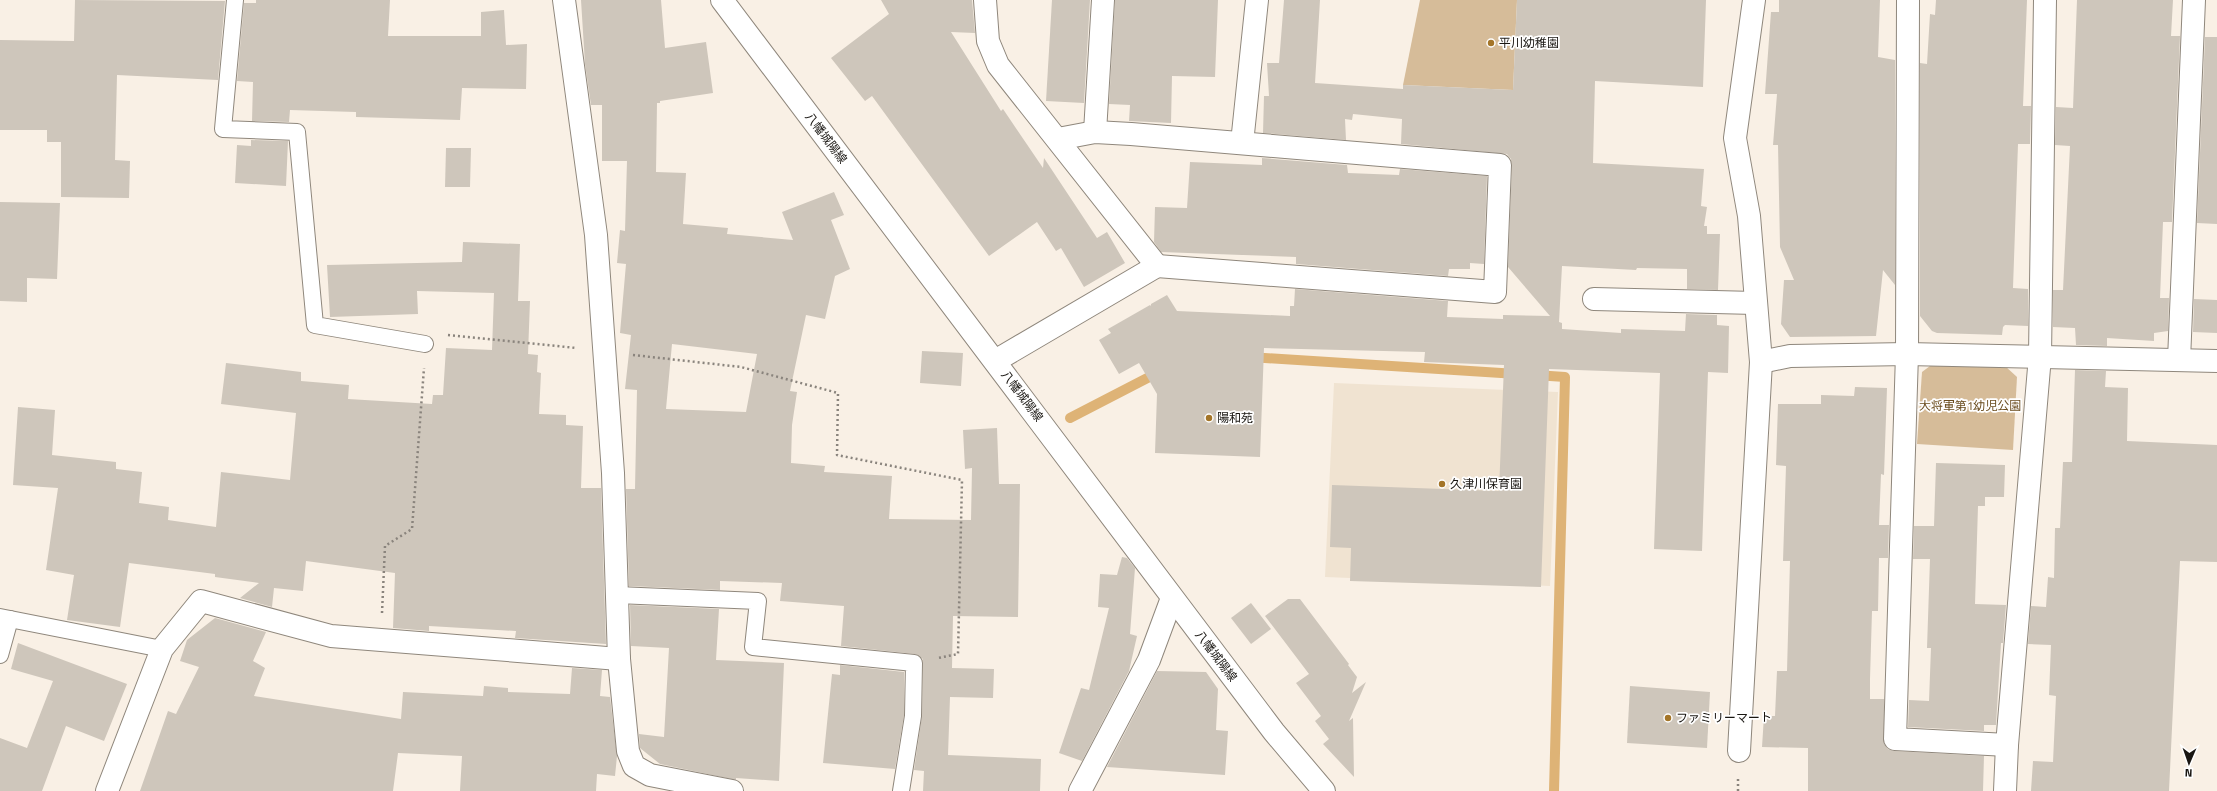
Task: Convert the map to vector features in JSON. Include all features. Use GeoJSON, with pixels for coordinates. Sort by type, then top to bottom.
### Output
{"type":"FeatureCollection","features":[{"type":"Feature","properties":{"kind":"street"},"geometry":{"type":"LineString","coordinates":[[564,0],[596,236],[613,473],[619,659],[628,751],[634,766],[650,775],[706,788],[732,791]]}},
{"type":"Feature","properties":{"kind":"street","name":"八幡城陽線"},"geometry":{"type":"LineString","coordinates":[[722,0],[1172,598],[1274,732],[1324,791]]}},
{"type":"Feature","properties":{"kind":"street"},"geometry":{"type":"LineString","coordinates":[[985,0],[988,41],[998,65],[1157,266]]}},
{"type":"Feature","properties":{"kind":"street"},"geometry":{"type":"LineString","coordinates":[[1095,132],[1103,0]]}},
{"type":"Feature","properties":{"kind":"street"},"geometry":{"type":"LineString","coordinates":[[1242,143],[1257,0]]}},
{"type":"Feature","properties":{"kind":"street"},"geometry":{"type":"LineString","coordinates":[[1740,751],[1761,362],[1749,216],[1735,138],[1754,0]]}},
{"type":"Feature","properties":{"kind":"street"},"geometry":{"type":"LineString","coordinates":[[1908,0],[1907,354],[1896,740],[2007,745]]}},
{"type":"Feature","properties":{"kind":"street"},"geometry":{"type":"LineString","coordinates":[[2005,791],[2007,745],[2040,356],[2044,0]]}},
{"type":"Feature","properties":{"kind":"street"},"geometry":{"type":"LineString","coordinates":[[2180,360],[2194,0]]}},
{"type":"Feature","properties":{"kind":"street"},"geometry":{"type":"LineString","coordinates":[[995,361],[1157,266],[1495,292],[1500,165],[1095,132],[1058,139]]}},
{"type":"Feature","properties":{"kind":"street"},"geometry":{"type":"LineString","coordinates":[[1594,299],[1755,303]]}},
{"type":"Feature","properties":{"kind":"street"},"geometry":{"type":"LineString","coordinates":[[1761,362],[1790,356],[1907,354],[2217,361]]}},
{"type":"Feature","properties":{"kind":"street"},"geometry":{"type":"LineString","coordinates":[[1080,791],[1149,660],[1172,598]]}},
{"type":"Feature","properties":{"kind":"street"},"geometry":{"type":"LineString","coordinates":[[107,791],[162,649],[201,601],[331,636],[619,659]]}},
{"type":"Feature","properties":{"kind":"lane"},"geometry":{"type":"LineString","coordinates":[[235,0],[223,129],[297,132],[314,325],[426,344]]}},
{"type":"Feature","properties":{"kind":"lane"},"geometry":{"type":"LineString","coordinates":[[617,595],[758,601],[753,647],[914,663],[913,716],[901,791]]}},
{"type":"Feature","properties":{"kind":"lane"},"geometry":{"type":"LineString","coordinates":[[0,655],[5,618],[162,649]]}},
{"type":"Feature","properties":{"kind":"path"},"geometry":{"type":"LineString","coordinates":[[381,641],[385,546],[412,529],[426,344],[444,334],[741,368],[838,393],[837,455],[962,480],[958,654],[914,663]]}},
{"type":"Feature","properties":{"kind":"shaded area","name":"久津川保育園"},"geometry":{"type":"Polygon","coordinates":[[[1334,383],[1558,392],[1550,586],[1325,577],[1334,383]]]}},
{"type":"Feature","properties":{"kind":"green space"},"geometry":{"type":"Polygon","coordinates":[[[1420,0],[1517,0],[1513,90],[1403,85],[1420,0]]]}},
{"type":"Feature","properties":{"kind":"green space","name":"大将軍第1幼児公園"},"geometry":{"type":"Polygon","coordinates":[[[1934,363],[2005,366],[2017,377],[2013,450],[1917,444],[1922,372],[1934,363]]]}},
{"type":"Feature","properties":{"kind":"building"},"geometry":{"type":"Polygon","coordinates":[[[75,0],[225,1],[218,80],[117,75],[115,160],[130,161],[129,198],[61,197],[61,142],[47,142],[47,130],[0,130],[0,40],[74,41],[75,0]]]}},
{"type":"Feature","properties":{"kind":"building"},"geometry":{"type":"Polygon","coordinates":[[[256,0],[390,0],[388,36],[481,36],[481,12],[504,10],[506,45],[527,44],[526,89],[462,88],[460,120],[356,117],[356,112],[290,110],[289,122],[252,121],[253,82],[237,81],[244,3],[256,3],[256,0]]]}},
{"type":"Feature","properties":{"kind":"building"},"geometry":{"type":"Polygon","coordinates":[[[581,0],[661,0],[665,48],[706,42],[713,93],[660,101],[660,103],[657,103],[656,172],[686,173],[683,224],[728,228],[727,234],[793,240],[782,212],[834,192],[844,215],[831,220],[850,269],[835,276],[825,319],[806,315],[790,391],[797,392],[792,425],[791,463],[825,466],[824,472],[892,476],[889,519],[971,520],[972,468],[965,469],[963,430],[997,428],[999,484],[1020,484],[1018,617],[953,616],[952,668],[994,669],[993,698],[950,697],[948,755],[1041,759],[1040,791],[923,791],[924,771],[914,770],[922,716],[923,659],[915,654],[841,646],[844,606],[780,601],[782,583],[720,581],[720,590],[629,586],[626,489],[635,489],[637,390],[625,389],[631,335],[620,333],[626,264],[617,263],[620,230],[625,231],[627,161],[602,161],[602,105],[591,105],[585,64],[581,0]],[[672,344],[666,409],[746,412],[757,354],[672,344]]]}},
{"type":"Feature","properties":{"kind":"building"},"geometry":{"type":"Polygon","coordinates":[[[881,0],[972,0],[975,33],[951,32],[1001,111],[1003,109],[1043,168],[1044,158],[1097,238],[1107,232],[1125,263],[1084,287],[1061,248],[1056,251],[1037,222],[989,256],[872,96],[865,101],[831,58],[889,14],[881,0]]]}},
{"type":"Feature","properties":{"kind":"building"},"geometry":{"type":"Polygon","coordinates":[[[1052,0],[1090,0],[1084,103],[1046,101],[1052,0]]]}},
{"type":"Feature","properties":{"kind":"building"},"geometry":{"type":"Polygon","coordinates":[[[1115,0],[1218,0],[1215,77],[1172,76],[1171,123],[1129,121],[1130,105],[1109,104],[1115,0]]]}},
{"type":"Feature","properties":{"kind":"building"},"geometry":{"type":"Polygon","coordinates":[[[1284,0],[1320,0],[1315,83],[1403,89],[1403,85],[1513,90],[1517,0],[1706,0],[1703,87],[1595,81],[1593,163],[1704,169],[1701,206],[1707,207],[1704,226],[1707,226],[1707,234],[1720,234],[1718,290],[1687,289],[1687,269],[1637,268],[1636,270],[1562,266],[1559,322],[1562,323],[1562,329],[1621,333],[1621,329],[1685,331],[1686,314],[1717,315],[1717,325],[1729,326],[1728,373],[1708,372],[1702,551],[1654,549],[1660,373],[1549,369],[1541,587],[1350,581],[1351,548],[1330,547],[1332,485],[1499,491],[1504,365],[1424,362],[1425,352],[1264,348],[1260,457],[1155,453],[1157,394],[1139,363],[1119,374],[1099,340],[1111,333],[1108,329],[1150,305],[1151,306],[1151,304],[1167,295],[1177,311],[1290,316],[1290,306],[1294,306],[1295,289],[1448,301],[1447,317],[1503,319],[1503,315],[1550,316],[1508,267],[1512,165],[1511,159],[1507,154],[1401,144],[1402,119],[1353,114],[1352,120],[1345,119],[1346,140],[1263,133],[1264,96],[1269,96],[1267,63],[1279,63],[1284,0]]]}},
{"type":"Feature","properties":{"kind":"building"},"geometry":{"type":"Polygon","coordinates":[[[1779,0],[1880,0],[1878,57],[1895,60],[1895,285],[1883,270],[1876,336],[1790,337],[1781,324],[1784,280],[1794,280],[1780,247],[1778,145],[1773,145],[1777,94],[1765,94],[1771,12],[1779,12],[1779,0]]]}},
{"type":"Feature","properties":{"kind":"building"},"geometry":{"type":"Polygon","coordinates":[[[1936,0],[2027,0],[2023,106],[2031,106],[2030,144],[2018,144],[2013,288],[2028,289],[2028,326],[2005,325],[2003,327],[2002,335],[1937,333],[1932,331],[1920,316],[1920,63],[1927,64],[1930,14],[1935,15],[1936,0]]]}},
{"type":"Feature","properties":{"kind":"building"},"geometry":{"type":"Polygon","coordinates":[[[2077,0],[2173,0],[2171,36],[2180,36],[2172,222],[2163,222],[2160,298],[2169,298],[2168,331],[2154,333],[2154,341],[2107,338],[2107,346],[2076,345],[2075,328],[2053,327],[2053,290],[2063,290],[2070,146],[2055,145],[2056,107],[2073,108],[2077,0]]]}},
{"type":"Feature","properties":{"kind":"building"},"geometry":{"type":"Polygon","coordinates":[[[2205,37],[2217,37],[2217,224],[2197,223],[2205,37]]]}},
{"type":"Feature","properties":{"kind":"building"},"geometry":{"type":"Polygon","coordinates":[[[251,140],[288,141],[286,186],[235,183],[237,145],[251,146],[251,140]]]}},
{"type":"Feature","properties":{"kind":"building"},"geometry":{"type":"Polygon","coordinates":[[[446,148],[471,148],[470,187],[445,187],[446,148]]]}},
{"type":"Feature","properties":{"kind":"building"},"geometry":{"type":"Polygon","coordinates":[[[1262,158],[1347,165],[1348,173],[1399,175],[1400,169],[1487,176],[1484,264],[1470,263],[1470,269],[1449,269],[1448,276],[1296,264],[1296,257],[1161,252],[1154,242],[1155,207],[1187,208],[1190,162],[1262,165],[1262,158]]]}},
{"type":"Feature","properties":{"kind":"building"},"geometry":{"type":"Polygon","coordinates":[[[0,202],[60,203],[57,279],[27,278],[27,302],[0,301],[0,202]]]}},
{"type":"Feature","properties":{"kind":"building"},"geometry":{"type":"Polygon","coordinates":[[[463,242],[520,244],[518,301],[530,301],[528,354],[538,355],[537,372],[541,373],[539,414],[566,415],[566,425],[583,426],[581,488],[601,488],[606,644],[515,638],[516,631],[429,626],[429,631],[393,628],[395,573],[306,561],[303,591],[274,588],[272,607],[240,598],[259,583],[215,577],[215,574],[129,563],[120,627],[67,620],[74,575],[46,570],[58,488],[13,485],[18,407],[55,410],[52,455],[116,462],[116,469],[142,472],[139,503],[169,507],[168,520],[216,527],[221,472],[290,480],[296,413],[221,404],[226,363],[301,372],[301,381],[349,385],[348,399],[432,404],[433,395],[443,395],[446,348],[492,350],[494,293],[417,291],[418,314],[330,317],[327,265],[462,262],[463,242]]]}},
{"type":"Feature","properties":{"kind":"building"},"geometry":{"type":"Polygon","coordinates":[[[2194,299],[2217,300],[2217,333],[2193,332],[2194,299]]]}},
{"type":"Feature","properties":{"kind":"building"},"geometry":{"type":"Polygon","coordinates":[[[922,351],[963,353],[961,386],[920,383],[922,351]]]}},
{"type":"Feature","properties":{"kind":"building"},"geometry":{"type":"Polygon","coordinates":[[[2075,370],[2106,371],[2105,387],[2128,388],[2127,441],[2217,445],[2217,562],[2180,561],[2169,791],[2031,791],[2033,761],[2053,762],[2056,696],[2049,695],[2051,645],[2028,644],[2031,606],[2046,607],[2048,577],[2054,578],[2055,528],[2060,528],[2063,462],[2072,462],[2075,370]]]}},
{"type":"Feature","properties":{"kind":"building"},"geometry":{"type":"Polygon","coordinates":[[[1855,387],[1887,388],[1884,475],[1881,474],[1879,525],[1889,525],[1888,558],[1879,558],[1878,611],[1872,611],[1870,679],[1870,699],[1884,699],[1884,744],[1888,749],[1894,751],[1984,756],[1983,791],[1808,791],[1808,748],[1762,747],[1764,716],[1775,716],[1777,671],[1787,671],[1790,561],[1783,561],[1786,466],[1776,465],[1778,404],[1821,404],[1821,395],[1854,396],[1855,387]]]}},
{"type":"Feature","properties":{"kind":"building"},"geometry":{"type":"Polygon","coordinates":[[[1936,463],[2005,465],[2004,497],[1985,497],[1985,506],[1978,506],[1975,604],[2006,605],[2003,643],[2001,643],[1996,725],[1984,725],[1984,731],[1908,727],[1909,700],[1929,701],[1931,648],[1927,648],[1930,559],[1913,559],[1914,526],[1934,526],[1936,463]]]}},
{"type":"Feature","properties":{"kind":"building"},"geometry":{"type":"Polygon","coordinates":[[[1122,557],[1127,558],[1135,568],[1130,634],[1137,636],[1129,671],[1082,761],[1059,753],[1081,688],[1089,690],[1109,608],[1098,607],[1100,574],[1117,575],[1122,557]]]}},
{"type":"Feature","properties":{"kind":"building"},"geometry":{"type":"Polygon","coordinates":[[[1288,599],[1300,599],[1349,664],[1348,665],[1357,677],[1352,693],[1366,682],[1349,721],[1353,718],[1354,777],[1323,744],[1329,739],[1315,721],[1321,716],[1296,683],[1309,674],[1265,616],[1288,599]]]}},
{"type":"Feature","properties":{"kind":"building"},"geometry":{"type":"Polygon","coordinates":[[[1251,603],[1271,629],[1251,644],[1231,618],[1251,603]]]}},
{"type":"Feature","properties":{"kind":"building"},"geometry":{"type":"Polygon","coordinates":[[[630,605],[719,609],[716,660],[784,663],[779,781],[736,778],[736,780],[660,764],[640,748],[639,734],[664,737],[669,648],[631,646],[630,605]]]}},
{"type":"Feature","properties":{"kind":"building"},"geometry":{"type":"Polygon","coordinates":[[[215,618],[266,632],[253,661],[265,668],[254,696],[401,719],[403,692],[483,696],[484,686],[508,688],[508,692],[570,694],[572,668],[602,670],[600,696],[610,697],[617,756],[615,776],[597,774],[596,791],[460,791],[462,756],[398,753],[393,791],[140,791],[168,711],[176,714],[199,667],[180,661],[187,640],[215,618]]]}},
{"type":"Feature","properties":{"kind":"building"},"geometry":{"type":"Polygon","coordinates":[[[18,643],[127,684],[104,741],[66,726],[42,791],[0,791],[0,738],[27,748],[53,681],[11,669],[18,643]]]}},
{"type":"Feature","properties":{"kind":"building"},"geometry":{"type":"Polygon","coordinates":[[[840,665],[904,672],[904,715],[895,769],[823,763],[832,674],[840,675],[840,665]]]}},
{"type":"Feature","properties":{"kind":"building"},"geometry":{"type":"Polygon","coordinates":[[[1157,671],[1206,672],[1218,689],[1216,730],[1228,731],[1225,775],[1107,767],[1157,671]]]}},
{"type":"Feature","properties":{"kind":"building","name":"ファミリーマート"},"geometry":{"type":"Polygon","coordinates":[[[1630,686],[1710,692],[1707,748],[1627,743],[1630,686]]]}},
{"type":"Feature","properties":{"kind":"waterway"},"geometry":{"type":"LineString","coordinates":[[1250,357],[1517,374]]}},
{"type":"Feature","properties":{"kind":"waterway"},"geometry":{"type":"LineString","coordinates":[[1070,418],[1159,372]]}},
{"type":"Feature","properties":{"kind":"waterway"},"geometry":{"type":"LineString","coordinates":[[1535,375],[1565,377],[1554,791]]}},
{"type":"Feature","properties":{"kind":"place","name":"平川幼稚園"},"geometry":{"type":"Point","coordinates":[1491,43]}},
{"type":"Feature","properties":{"kind":"place","name":"陽和苑"},"geometry":{"type":"Point","coordinates":[1209,418]}},
{"type":"Feature","properties":{"kind":"place","name":"久津川保育園"},"geometry":{"type":"Point","coordinates":[1442,484]}},
{"type":"Feature","properties":{"kind":"place","name":"ファミリーマート"},"geometry":{"type":"Point","coordinates":[1668,718]}}]}
